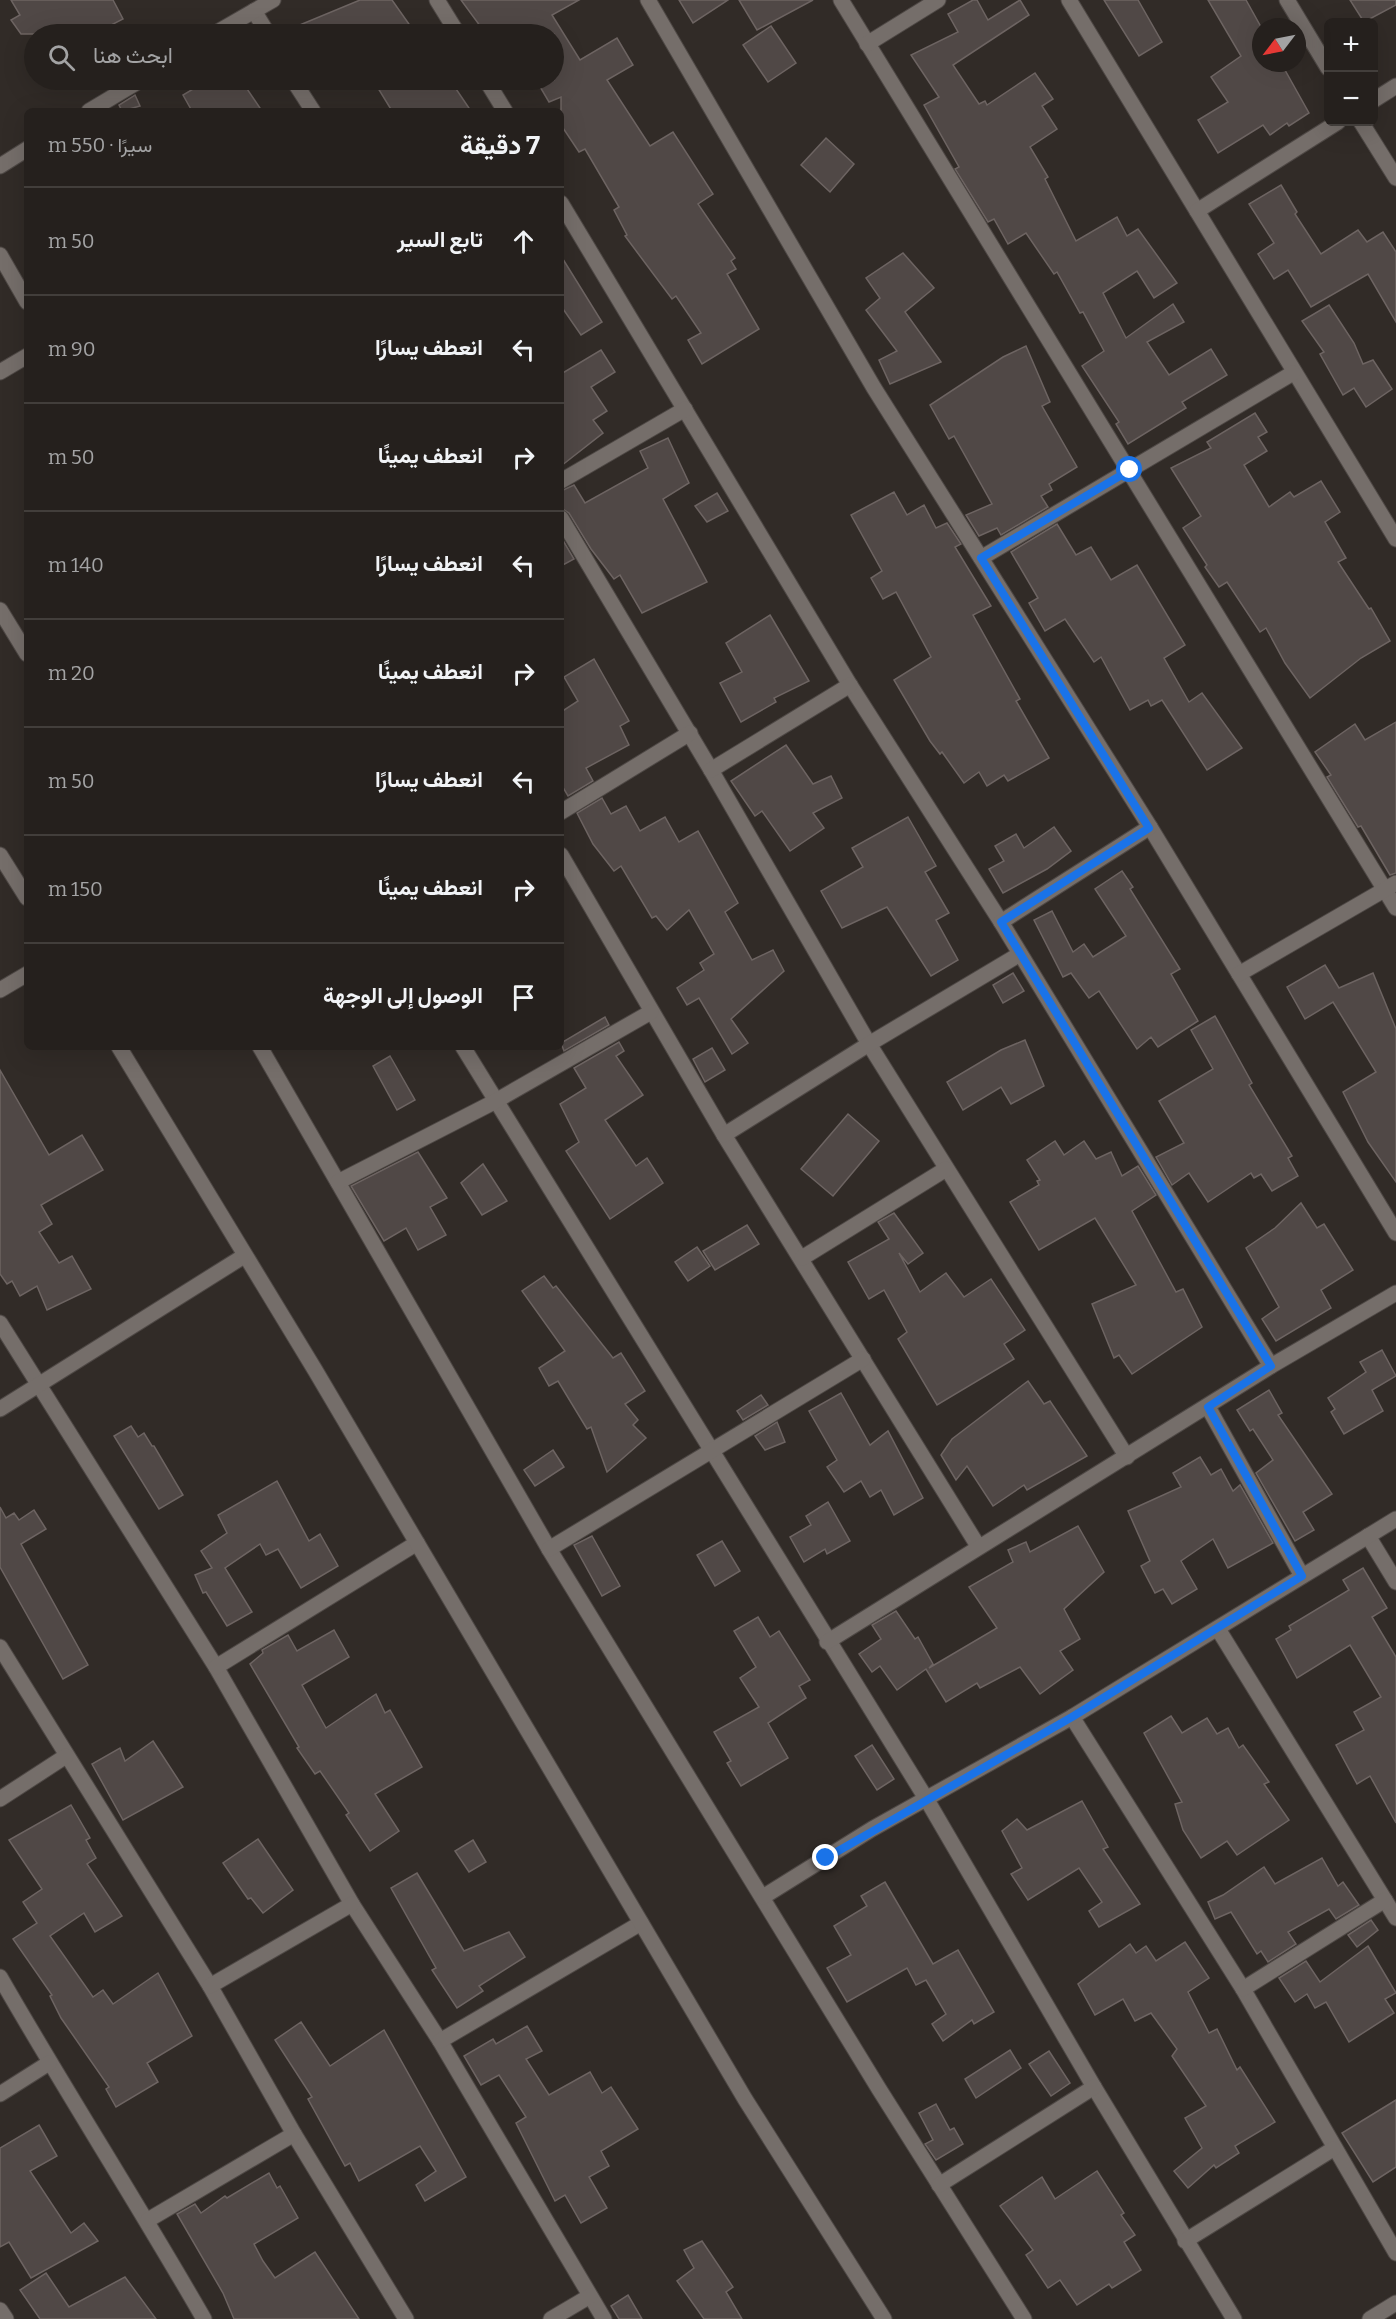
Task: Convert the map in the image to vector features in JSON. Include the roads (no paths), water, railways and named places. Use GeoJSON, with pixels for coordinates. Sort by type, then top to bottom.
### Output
{"type":"FeatureCollection","features":[{"type":"Feature","properties":{"kind":"street"},"geometry":{"type":"LineString","coordinates":[[231,24],[273,0]]}},
{"type":"Feature","properties":{"kind":"street"},"geometry":{"type":"LineString","coordinates":[[437,0],[452,24]]}},
{"type":"Feature","properties":{"kind":"street"},"geometry":{"type":"LineString","coordinates":[[648,0],[874,388],[1149,828],[1396,1233]]}},
{"type":"Feature","properties":{"kind":"street"},"geometry":{"type":"LineString","coordinates":[[841,0],[1130,470],[1391,886],[1396,908]]}},
{"type":"Feature","properties":{"kind":"street"},"geometry":{"type":"LineString","coordinates":[[867,44],[938,0]]}},
{"type":"Feature","properties":{"kind":"street"},"geometry":{"type":"LineString","coordinates":[[1069,0],[1293,373],[1391,518],[1396,538]]}},
{"type":"Feature","properties":{"kind":"street"},"geometry":{"type":"LineString","coordinates":[[1287,0],[1324,60]]}},
{"type":"Feature","properties":{"kind":"street"},"geometry":{"type":"LineString","coordinates":[[254,11],[262,24]]}},
{"type":"Feature","properties":{"kind":"street"},"geometry":{"type":"LineString","coordinates":[[1378,97],[1396,86]]}},
{"type":"Feature","properties":{"kind":"street"},"geometry":{"type":"LineString","coordinates":[[110,105],[129,90]]}},
{"type":"Feature","properties":{"kind":"street"},"geometry":{"type":"LineString","coordinates":[[299,90],[311,108]]}},
{"type":"Feature","properties":{"kind":"street"},"geometry":{"type":"LineString","coordinates":[[492,90],[503,108]]}},
{"type":"Feature","properties":{"kind":"street"},"geometry":{"type":"LineString","coordinates":[[1197,211],[1332,126]]}},
{"type":"Feature","properties":{"kind":"street"},"geometry":{"type":"LineString","coordinates":[[1364,126],[1396,177]]}},
{"type":"Feature","properties":{"kind":"street"},"geometry":{"type":"LineString","coordinates":[[0,166],[24,151]]}},
{"type":"Feature","properties":{"kind":"street"},"geometry":{"type":"LineString","coordinates":[[564,208],[850,685],[1001,922],[1271,1366]]}},
{"type":"Feature","properties":{"kind":"street"},"geometry":{"type":"LineString","coordinates":[[0,255],[24,297]]}},
{"type":"Feature","properties":{"kind":"street"},"geometry":{"type":"LineString","coordinates":[[0,372],[24,358]]}},
{"type":"Feature","properties":{"kind":"street"},"geometry":{"type":"LineString","coordinates":[[981,558],[1293,373]]}},
{"type":"Feature","properties":{"kind":"street"},"geometry":{"type":"LineString","coordinates":[[564,479],[685,408]]}},
{"type":"Feature","properties":{"kind":"street"},"geometry":{"type":"LineString","coordinates":[[564,524],[690,733],[869,1044],[1127,1457]]}},
{"type":"Feature","properties":{"kind":"street"},"geometry":{"type":"LineString","coordinates":[[0,610],[24,649]]}},
{"type":"Feature","properties":{"kind":"street"},"geometry":{"type":"LineString","coordinates":[[711,770],[850,685]]}},
{"type":"Feature","properties":{"kind":"street"},"geometry":{"type":"LineString","coordinates":[[564,810],[690,733]]}},
{"type":"Feature","properties":{"kind":"street"},"geometry":{"type":"LineString","coordinates":[[1001,922],[1149,828]]}},
{"type":"Feature","properties":{"kind":"street"},"geometry":{"type":"LineString","coordinates":[[0,855],[24,893]]}},
{"type":"Feature","properties":{"kind":"street"},"geometry":{"type":"LineString","coordinates":[[564,860],[724,1135],[978,1546]]}},
{"type":"Feature","properties":{"kind":"street"},"geometry":{"type":"LineString","coordinates":[[1239,974],[1391,886]]}},
{"type":"Feature","properties":{"kind":"street"},"geometry":{"type":"LineString","coordinates":[[724,1135],[869,1044],[1020,954]]}},
{"type":"Feature","properties":{"kind":"street"},"geometry":{"type":"LineString","coordinates":[[0,990],[24,976]]}},
{"type":"Feature","properties":{"kind":"street"},"geometry":{"type":"LineString","coordinates":[[338,1182],[494,1102],[651,1012]]}},
{"type":"Feature","properties":{"kind":"street"},"geometry":{"type":"LineString","coordinates":[[121,1050],[417,1543],[745,2100],[884,2319]]}},
{"type":"Feature","properties":{"kind":"street"},"geometry":{"type":"LineString","coordinates":[[262,1050],[549,1549],[939,2185],[1024,2319]]}},
{"type":"Feature","properties":{"kind":"street"},"geometry":{"type":"LineString","coordinates":[[465,1050],[494,1102],[927,1800],[1185,2241],[1234,2319]]}},
{"type":"Feature","properties":{"kind":"street"},"geometry":{"type":"LineString","coordinates":[[802,1258],[946,1169]]}},
{"type":"Feature","properties":{"kind":"street"},"geometry":{"type":"LineString","coordinates":[[0,1409],[244,1256]]}},
{"type":"Feature","properties":{"kind":"street"},"geometry":{"type":"LineString","coordinates":[[827,1642],[978,1546],[1127,1457],[1271,1366],[1396,1293]]}},
{"type":"Feature","properties":{"kind":"street"},"geometry":{"type":"LineString","coordinates":[[0,1323],[216,1667],[352,1904],[440,2041],[604,2319]]}},
{"type":"Feature","properties":{"kind":"street"},"geometry":{"type":"LineString","coordinates":[[549,1549],[863,1359]]}},
{"type":"Feature","properties":{"kind":"street"},"geometry":{"type":"LineString","coordinates":[[1208,1407],[1302,1576]]}},
{"type":"Feature","properties":{"kind":"street"},"geometry":{"type":"LineString","coordinates":[[763,1897],[872,1830],[1072,1717],[1396,1519]]}},
{"type":"Feature","properties":{"kind":"street"},"geometry":{"type":"LineString","coordinates":[[1368,1536],[1396,1582]]}},
{"type":"Feature","properties":{"kind":"street"},"geometry":{"type":"LineString","coordinates":[[216,1667],[417,1543]]}},
{"type":"Feature","properties":{"kind":"street"},"geometry":{"type":"LineString","coordinates":[[1218,1629],[1396,1918]]}},
{"type":"Feature","properties":{"kind":"street"},"geometry":{"type":"LineString","coordinates":[[0,1647],[210,1986],[294,2134],[406,2319]]}},
{"type":"Feature","properties":{"kind":"street"},"geometry":{"type":"LineString","coordinates":[[1072,1717],[1243,1989],[1333,2149],[1396,2253]]}},
{"type":"Feature","properties":{"kind":"street"},"geometry":{"type":"LineString","coordinates":[[0,1799],[66,1756]]}},
{"type":"Feature","properties":{"kind":"street"},"geometry":{"type":"LineString","coordinates":[[1243,1989],[1385,1900]]}},
{"type":"Feature","properties":{"kind":"street"},"geometry":{"type":"LineString","coordinates":[[210,1986],[352,1904]]}},
{"type":"Feature","properties":{"kind":"street"},"geometry":{"type":"LineString","coordinates":[[440,2041],[641,1923]]}},
{"type":"Feature","properties":{"kind":"street"},"geometry":{"type":"LineString","coordinates":[[0,1977],[49,2063],[148,2220],[204,2319]]}},
{"type":"Feature","properties":{"kind":"street"},"geometry":{"type":"LineString","coordinates":[[0,2094],[49,2063]]}},
{"type":"Feature","properties":{"kind":"street"},"geometry":{"type":"LineString","coordinates":[[939,2185],[1094,2087]]}},
{"type":"Feature","properties":{"kind":"street"},"geometry":{"type":"LineString","coordinates":[[148,2220],[294,2134]]}},
{"type":"Feature","properties":{"kind":"street"},"geometry":{"type":"LineString","coordinates":[[1185,2241],[1333,2149]]}},
{"type":"Feature","properties":{"kind":"street"},"geometry":{"type":"LineString","coordinates":[[551,2319],[590,2296]]}},
{"type":"Feature","properties":{"kind":"street"},"geometry":{"type":"LineString","coordinates":[[1370,2319],[1396,2303]]}},
{"type":"Feature","properties":{"kind":"street"},"geometry":{"type":"LineString","coordinates":[[0,2310],[6,2319]]}}]}
